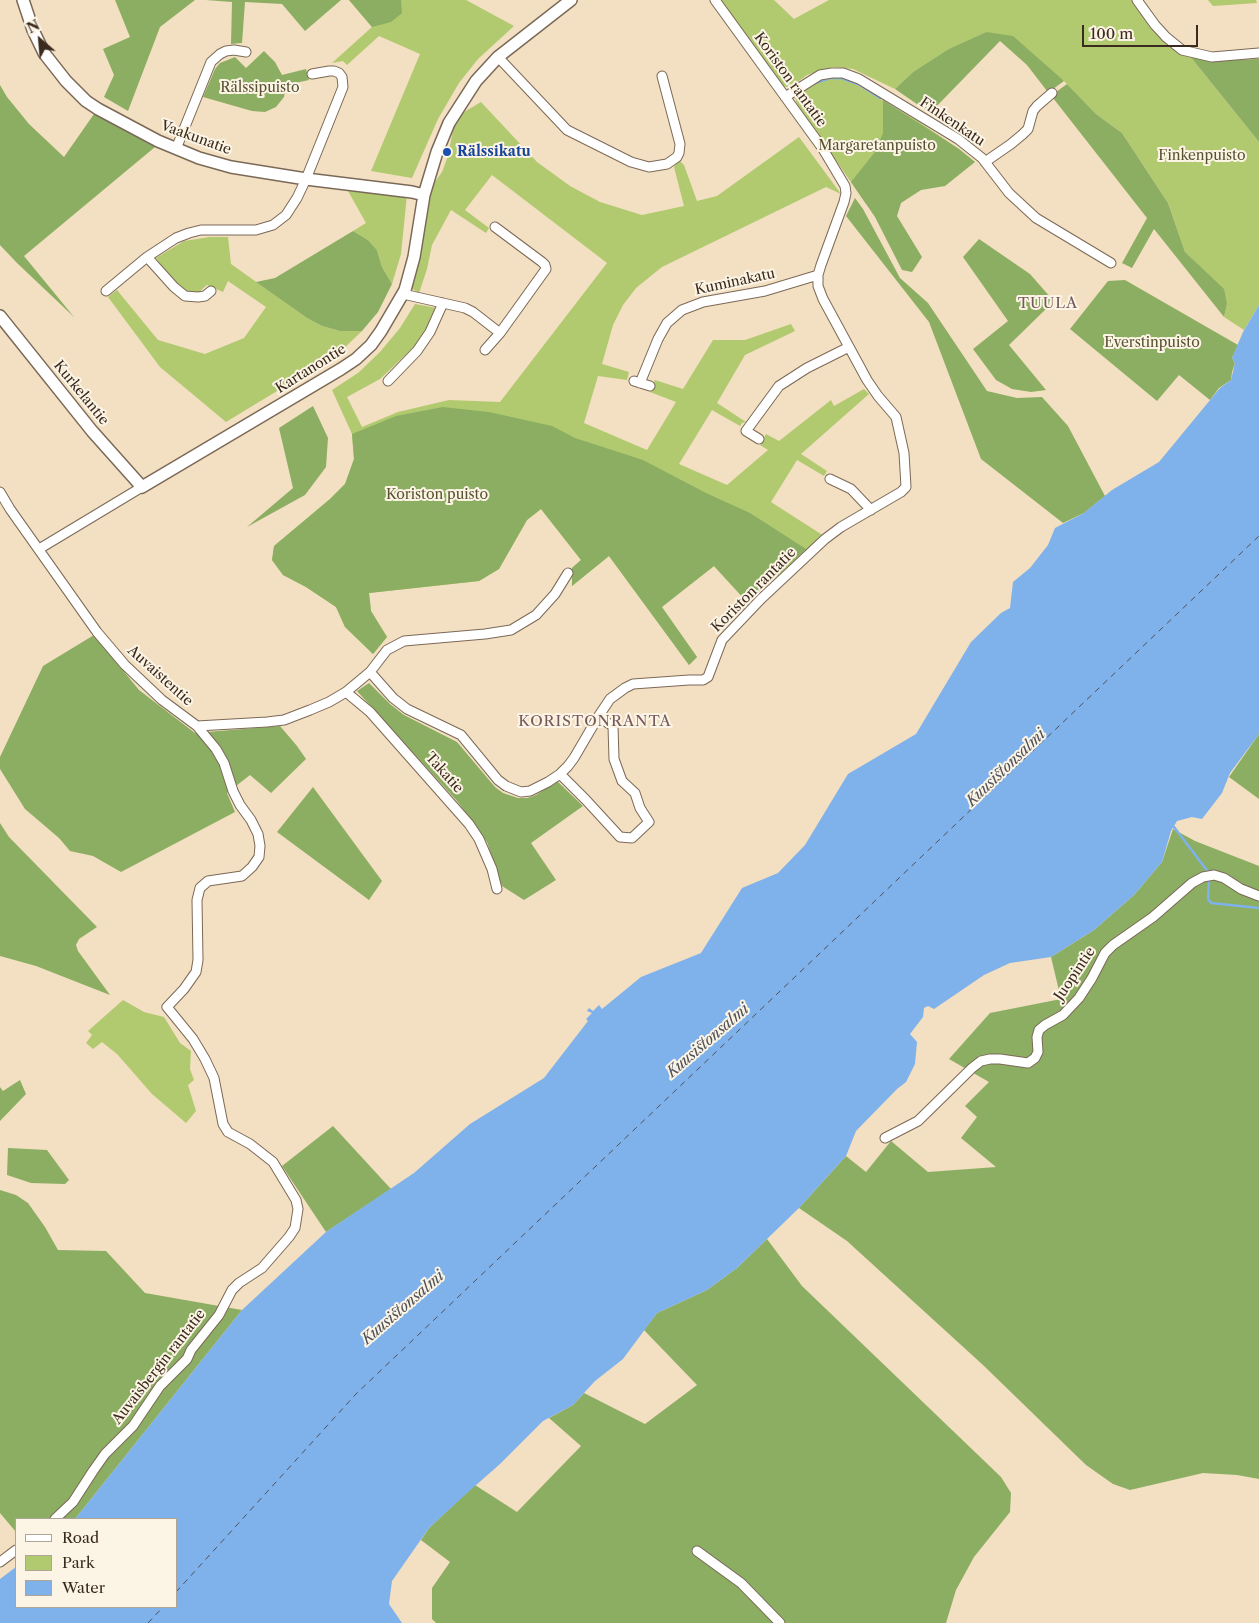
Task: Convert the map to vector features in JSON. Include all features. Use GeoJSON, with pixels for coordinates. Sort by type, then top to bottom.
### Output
{"type":"FeatureCollection","features":[{"type":"Feature","properties":{"kind":"street","name":"Vaakunatie"},"geometry":{"type":"LineString","coordinates":[[23,0],[33,30],[44,54],[76,91],[98,109],[158,141],[199,158],[231,167],[424,195]]}},
{"type":"Feature","properties":{"kind":"street","name":"Kartanontie"},"geometry":{"type":"LineString","coordinates":[[38,549],[356,359],[382,331],[403,294],[414,258],[424,195],[437,152],[449,123],[476,81],[498,56],[571,0]]}},
{"type":"Feature","properties":{"kind":"street","name":"Koriston rantatie"},"geometry":{"type":"LineString","coordinates":[[370,672],[393,698],[407,709],[461,735],[498,780],[506,786],[521,792],[539,788],[560,774],[574,758],[610,699],[633,684],[703,680],[708,677],[722,640],[751,610],[840,527],[872,510],[906,487],[904,453],[896,417],[872,389],[823,299],[818,286],[818,275],[844,202],[845,186],[823,149],[715,0]]}},
{"type":"Feature","properties":{"kind":"street"},"geometry":{"type":"LineString","coordinates":[[1137,0],[1166,37],[1182,50],[1212,57],[1259,53]]}},
{"type":"Feature","properties":{"kind":"street"},"geometry":{"type":"LineString","coordinates":[[176,149],[211,62],[220,54],[226,52],[234,50],[246,52]]}},
{"type":"Feature","properties":{"kind":"street"},"geometry":{"type":"LineString","coordinates":[[498,56],[567,130],[631,162],[649,167],[667,164],[675,159],[679,153],[680,144],[662,76]]}},
{"type":"Feature","properties":{"kind":"street"},"geometry":{"type":"LineString","coordinates":[[106,291],[147,257],[189,233],[201,230],[256,230],[280,221],[291,208],[306,179],[343,87],[342,78],[339,73],[329,71],[312,74]]}},
{"type":"Feature","properties":{"kind":"street","name":"Finkenkatu"},"geometry":{"type":"LineString","coordinates":[[785,97],[820,75],[832,73],[851,75],[869,84],[943,128],[975,152],[1009,193],[1036,218],[1111,263]]}},
{"type":"Feature","properties":{"kind":"street"},"geometry":{"type":"LineString","coordinates":[[985,162],[1023,134],[1028,128],[1033,111],[1052,93]]}},
{"type":"Feature","properties":{"kind":"street"},"geometry":{"type":"LineString","coordinates":[[485,350],[500,333],[546,269],[542,262],[495,227]]}},
{"type":"Feature","properties":{"kind":"street"},"geometry":{"type":"LineString","coordinates":[[147,257],[174,287],[185,296],[205,296],[211,291]]}},
{"type":"Feature","properties":{"kind":"street","name":"Kuminakatu"},"geometry":{"type":"LineString","coordinates":[[650,386],[637,382],[667,323],[682,310],[703,302],[765,291],[818,275]]}},
{"type":"Feature","properties":{"kind":"street"},"geometry":{"type":"LineString","coordinates":[[403,294],[468,310],[500,333]]}},
{"type":"Feature","properties":{"kind":"street"},"geometry":{"type":"LineString","coordinates":[[388,381],[417,351],[430,332],[442,303]]}},
{"type":"Feature","properties":{"kind":"street","name":"Kurkelantie"},"geometry":{"type":"LineString","coordinates":[[0,316],[92,431],[142,487]]}},
{"type":"Feature","properties":{"kind":"street"},"geometry":{"type":"LineString","coordinates":[[759,439],[746,431],[779,386],[807,368],[849,347]]}},
{"type":"Feature","properties":{"kind":"street"},"geometry":{"type":"LineString","coordinates":[[830,479],[851,489],[872,510]]}},
{"type":"Feature","properties":{"kind":"street","name":"Auvaistentie"},"geometry":{"type":"LineString","coordinates":[[0,492],[97,632],[125,665],[162,700],[197,726],[284,720],[329,702],[346,692],[370,672]]}},
{"type":"Feature","properties":{"kind":"street"},"geometry":{"type":"LineString","coordinates":[[370,672],[387,650],[404,641],[503,632],[518,627],[536,615],[555,594],[568,574]]}},
{"type":"Feature","properties":{"kind":"street","name":"Takatie"},"geometry":{"type":"LineString","coordinates":[[346,692],[370,712],[469,824],[492,869],[497,889]]}},
{"type":"Feature","properties":{"kind":"street"},"geometry":{"type":"LineString","coordinates":[[560,774],[620,837],[632,838],[649,822],[640,808],[635,794],[622,781],[614,759],[613,726],[598,717]]}},
{"type":"Feature","properties":{"kind":"street","name":"Auvaisbergin rantatie"},"geometry":{"type":"LineString","coordinates":[[56,1518],[73,1502],[93,1471],[132,1426],[160,1386],[187,1359],[191,1350],[218,1315],[232,1290],[239,1283],[262,1268],[296,1228],[298,1209],[296,1200],[273,1162],[250,1144],[228,1132],[223,1124],[214,1078],[205,1059],[193,1039],[168,1007],[196,972],[198,960],[197,900],[200,888],[208,881],[242,876],[252,868],[259,857],[258,834],[251,820],[240,806],[224,763],[216,749],[197,726]]}},
{"type":"Feature","properties":{"kind":"street","name":"Juopintie"},"geometry":{"type":"LineString","coordinates":[[885,1138],[918,1121],[981,1061],[1000,1058],[1028,1063],[1035,1058],[1038,1052],[1037,1037],[1039,1030],[1063,1015],[1078,998],[1092,978],[1105,953],[1113,945],[1153,917],[1192,882],[1214,875],[1224,878],[1241,890],[1259,896]]}},
{"type":"Feature","properties":{"kind":"street"},"geometry":{"type":"LineString","coordinates":[[0,1562],[15,1551]]}},
{"type":"Feature","properties":{"kind":"street"},"geometry":{"type":"LineString","coordinates":[[697,1551],[741,1583],[780,1623]]}},
{"type":"Feature","properties":{"kind":"green space"},"geometry":{"type":"Polygon","coordinates":[[[115,0],[195,0],[160,27],[128,111],[104,97],[114,75],[103,49],[130,37],[115,0]]]}},
{"type":"Feature","properties":{"kind":"green space"},"geometry":{"type":"Polygon","coordinates":[[[206,0],[341,0],[305,31],[282,4],[245,2],[242,43],[231,44],[232,2],[206,0]]]}},
{"type":"Feature","properties":{"kind":"green space"},"geometry":{"type":"Polygon","coordinates":[[[349,0],[466,0],[514,26],[478,59],[459,83],[438,119],[412,178],[371,171],[420,54],[379,36],[347,65],[343,61],[332,63],[372,27],[349,0]]]}},
{"type":"Feature","properties":{"kind":"green space"},"geometry":{"type":"Polygon","coordinates":[[[349,0],[401,0],[402,13],[391,22],[372,27],[349,0]]]}},
{"type":"Feature","properties":{"kind":"green space","name":"Finkenpuisto"},"geometry":{"type":"Polygon","coordinates":[[[720,0],[774,0],[794,19],[829,0],[1133,0],[1189,55],[1259,142],[1259,305],[1244,330],[1224,317],[1227,304],[1185,252],[1168,203],[1122,133],[1096,114],[1064,81],[986,32],[950,49],[913,72],[895,89],[853,69],[834,67],[807,75],[792,86],[787,87],[782,86],[720,0]]]}},
{"type":"Feature","properties":{"kind":"green space"},"geometry":{"type":"Polygon","coordinates":[[[1208,0],[1256,0],[1257,3],[1213,6],[1208,0]]]}},
{"type":"Feature","properties":{"kind":"green space"},"geometry":{"type":"Polygon","coordinates":[[[986,32],[1013,36],[1064,81],[1047,91],[1027,65],[1000,41],[930,113],[895,89],[913,72],[949,49],[986,32]]]}},
{"type":"Feature","properties":{"kind":"green space","name":"Rälssipuisto"},"geometry":{"type":"Polygon","coordinates":[[[264,51],[275,62],[282,75],[306,69],[309,80],[286,85],[284,97],[276,107],[265,112],[252,111],[203,97],[215,69],[220,63],[235,57],[246,68],[264,51]]]}},
{"type":"Feature","properties":{"kind":"green space"},"geometry":{"type":"Polygon","coordinates":[[[1189,55],[1229,60],[1259,59],[1259,142],[1189,55]]]}},
{"type":"Feature","properties":{"kind":"green space","name":"Margaretanpuisto"},"geometry":{"type":"Polygon","coordinates":[[[826,78],[841,79],[855,84],[919,122],[975,162],[922,168],[866,204],[797,104],[795,98],[826,78]]]}},
{"type":"Feature","properties":{"kind":"green space"},"geometry":{"type":"Polygon","coordinates":[[[1067,84],[1096,114],[1122,133],[1168,203],[1185,252],[1224,289],[1227,304],[1224,317],[1154,229],[1132,268],[1122,263],[1147,218],[1053,98],[1056,92],[1067,84]]]}},
{"type":"Feature","properties":{"kind":"green space"},"geometry":{"type":"Polygon","coordinates":[[[0,85],[7,97],[29,124],[64,157],[94,114],[155,147],[24,256],[74,317],[0,245],[0,85]]]}},
{"type":"Feature","properties":{"kind":"green space"},"geometry":{"type":"Polygon","coordinates":[[[883,100],[959,149],[975,162],[945,186],[921,190],[901,203],[897,216],[922,257],[912,272],[902,270],[875,217],[851,182],[875,152],[883,133],[883,100]]]}},
{"type":"Feature","properties":{"kind":"green space","name":"Koriston puisto"},"geometry":{"type":"Polygon","coordinates":[[[481,102],[537,162],[570,186],[600,202],[642,215],[684,206],[674,167],[679,160],[684,165],[697,201],[717,196],[799,137],[841,194],[826,187],[662,267],[636,288],[623,305],[613,325],[602,364],[629,372],[627,380],[598,376],[584,423],[647,450],[676,402],[650,392],[655,380],[683,389],[713,340],[745,340],[791,324],[795,331],[745,355],[717,403],[746,422],[740,426],[712,410],[679,464],[727,485],[768,450],[760,445],[766,434],[779,441],[831,400],[834,406],[864,389],[869,394],[801,454],[827,471],[824,476],[797,460],[771,502],[824,536],[747,602],[714,566],[661,607],[697,657],[689,665],[609,556],[572,586],[572,568],[581,560],[541,509],[527,520],[499,569],[479,581],[369,593],[371,611],[387,637],[373,654],[345,627],[336,607],[306,587],[283,575],[272,560],[274,546],[345,484],[354,459],[352,434],[332,390],[358,373],[380,352],[400,328],[415,304],[437,308],[427,328],[414,347],[380,379],[347,397],[362,427],[398,412],[449,400],[500,402],[607,263],[492,175],[465,210],[489,228],[486,233],[451,210],[432,245],[419,293],[411,288],[432,186],[442,172],[448,156],[454,125],[459,115],[481,102]]]}},
{"type":"Feature","properties":{"kind":"green space"},"geometry":{"type":"Polygon","coordinates":[[[348,191],[407,195],[401,254],[392,284],[382,267],[377,250],[368,240],[353,231],[366,223],[348,191]]]}},
{"type":"Feature","properties":{"kind":"green space"},"geometry":{"type":"Polygon","coordinates":[[[855,198],[863,209],[900,278],[928,303],[987,391],[1017,398],[1042,397],[1068,426],[1105,496],[1084,513],[1063,523],[981,459],[929,322],[846,216],[855,198]]]}},
{"type":"Feature","properties":{"kind":"green space"},"geometry":{"type":"Polygon","coordinates":[[[353,231],[368,240],[377,250],[382,267],[392,284],[378,312],[362,331],[340,331],[322,326],[307,318],[256,282],[275,278],[353,231]]]}},
{"type":"Feature","properties":{"kind":"green space"},"geometry":{"type":"Polygon","coordinates":[[[210,237],[228,237],[231,264],[307,318],[322,326],[340,331],[362,331],[338,354],[226,422],[160,367],[108,297],[117,290],[158,340],[205,354],[244,338],[266,307],[228,281],[223,292],[207,285],[198,293],[188,291],[177,286],[156,258],[184,241],[210,237]]]}},
{"type":"Feature","properties":{"kind":"green space"},"geometry":{"type":"Polygon","coordinates":[[[979,239],[1030,274],[1051,298],[1047,308],[1009,345],[1046,390],[1031,392],[1012,389],[996,380],[973,349],[1008,321],[963,257],[979,239]]]}},
{"type":"Feature","properties":{"kind":"green space","name":"Everstinpuisto"},"geometry":{"type":"Polygon","coordinates":[[[1125,280],[1238,345],[1232,358],[1235,363],[1231,380],[1219,388],[1210,400],[1179,375],[1157,401],[1070,329],[1108,281],[1125,280]]]}},
{"type":"Feature","properties":{"kind":"green space"},"geometry":{"type":"Polygon","coordinates":[[[313,406],[328,438],[326,467],[305,495],[247,527],[293,488],[279,428],[313,406]]]}},
{"type":"Feature","properties":{"kind":"green space"},"geometry":{"type":"Polygon","coordinates":[[[443,407],[489,412],[552,426],[575,438],[643,460],[706,493],[750,513],[806,549],[747,602],[714,566],[662,607],[697,657],[689,665],[609,556],[572,586],[572,568],[581,560],[541,509],[527,520],[499,569],[479,581],[369,593],[371,611],[387,637],[373,654],[345,627],[336,607],[306,587],[283,575],[272,560],[274,546],[345,484],[354,459],[352,434],[396,416],[443,407]]]}},
{"type":"Feature","properties":{"kind":"green space"},"geometry":{"type":"Polygon","coordinates":[[[94,635],[139,690],[195,733],[280,726],[306,759],[271,793],[250,775],[227,793],[235,812],[121,872],[93,856],[70,851],[59,838],[25,809],[0,769],[0,757],[43,666],[94,635]]]}},
{"type":"Feature","properties":{"kind":"green space"},"geometry":{"type":"Polygon","coordinates":[[[369,683],[404,715],[457,742],[495,787],[503,793],[518,798],[527,798],[536,795],[557,781],[583,806],[531,843],[556,880],[524,900],[502,886],[487,842],[473,822],[457,801],[357,691],[369,683]]]}},
{"type":"Feature","properties":{"kind":"green space"},"geometry":{"type":"Polygon","coordinates":[[[1259,734],[1259,799],[1229,777],[1259,734]]]}},
{"type":"Feature","properties":{"kind":"green space"},"geometry":{"type":"Polygon","coordinates":[[[313,787],[382,881],[369,900],[277,832],[313,787]]]}},
{"type":"Feature","properties":{"kind":"green space"},"geometry":{"type":"Polygon","coordinates":[[[0,823],[9,837],[97,927],[79,939],[76,945],[78,951],[110,995],[36,966],[0,956],[0,823]]]}},
{"type":"Feature","properties":{"kind":"green space"},"geometry":{"type":"Polygon","coordinates":[[[1173,829],[1195,841],[1259,866],[1259,1479],[1237,1475],[1203,1473],[1130,1490],[1113,1484],[1086,1465],[983,1365],[847,1241],[799,1208],[846,1156],[866,1172],[891,1141],[928,1172],[996,1167],[961,1138],[977,1117],[965,1106],[989,1082],[949,1059],[990,1013],[1061,999],[1051,957],[1094,930],[1134,895],[1162,862],[1173,829]]]}},
{"type":"Feature","properties":{"kind":"green space"},"geometry":{"type":"Polygon","coordinates":[[[123,1000],[144,1012],[164,1017],[180,1043],[191,1051],[190,1069],[194,1080],[188,1085],[196,1111],[186,1123],[152,1094],[117,1054],[102,1042],[93,1049],[86,1043],[92,1035],[88,1031],[123,1000]]]}},
{"type":"Feature","properties":{"kind":"green space"},"geometry":{"type":"Polygon","coordinates":[[[20,1080],[26,1094],[0,1121],[0,1087],[3,1091],[20,1080]]]}},
{"type":"Feature","properties":{"kind":"green space"},"geometry":{"type":"Polygon","coordinates":[[[333,1126],[391,1189],[326,1232],[282,1166],[333,1126]]]}},
{"type":"Feature","properties":{"kind":"green space"},"geometry":{"type":"Polygon","coordinates":[[[8,1148],[47,1150],[69,1180],[65,1184],[31,1183],[7,1175],[8,1148]]]}},
{"type":"Feature","properties":{"kind":"green space"},"geometry":{"type":"Polygon","coordinates":[[[0,1190],[16,1195],[28,1203],[58,1250],[106,1251],[145,1293],[242,1310],[76,1518],[15,1518],[15,1531],[0,1513],[0,1190]]]}},
{"type":"Feature","properties":{"kind":"green space"},"geometry":{"type":"Polygon","coordinates":[[[767,1239],[802,1286],[1001,1477],[1011,1493],[1010,1512],[974,1557],[956,1590],[946,1623],[436,1623],[432,1619],[432,1588],[450,1562],[421,1540],[429,1528],[475,1485],[517,1512],[581,1446],[549,1418],[573,1405],[584,1393],[645,1424],[697,1385],[644,1330],[657,1313],[707,1290],[737,1268],[767,1239]]]}},
{"type":"Feature","properties":{"kind":"water","name":"Kuusistonsalmi"},"geometry":{"type":"Polygon","coordinates":[[[1259,305],[1259,734],[1230,773],[1222,793],[1202,819],[1192,817],[1177,821],[1171,831],[1162,862],[1134,895],[1094,930],[1051,957],[1010,963],[984,975],[934,1009],[928,1006],[924,1008],[923,1017],[910,1034],[917,1042],[915,1064],[906,1082],[856,1131],[846,1156],[799,1208],[737,1268],[707,1290],[657,1313],[623,1359],[595,1381],[573,1405],[543,1421],[500,1464],[429,1528],[392,1581],[389,1604],[402,1623],[0,1623],[0,1579],[15,1568],[15,1608],[178,1608],[178,1518],[76,1518],[242,1310],[326,1232],[414,1173],[470,1124],[544,1078],[588,1021],[586,1019],[592,1013],[587,1011],[589,1008],[593,1011],[599,1005],[602,1009],[641,977],[701,953],[742,888],[778,873],[805,845],[848,774],[916,734],[971,642],[1001,613],[1010,608],[1013,582],[1030,568],[1048,545],[1055,528],[1084,513],[1112,490],[1159,462],[1220,388],[1231,380],[1235,363],[1232,358],[1243,332],[1259,305]]]}},
{"type":"Feature","properties":{"kind":"waterway"},"geometry":{"type":"LineString","coordinates":[[815,83],[830,78],[841,78],[858,84],[880,98]]}},
{"type":"Feature","properties":{"kind":"waterway"},"geometry":{"type":"LineString","coordinates":[[1174,827],[1209,873]]}},
{"type":"Feature","properties":{"kind":"waterway"},"geometry":{"type":"LineString","coordinates":[[1209,881],[1208,899],[1211,903],[1259,908]]}},
{"type":"Feature","properties":{"kind":"ferry route"},"geometry":{"type":"LineString","coordinates":[[178,1590],[356,1394],[1259,536]]}},
{"type":"Feature","properties":{"kind":"ferry route"},"geometry":{"type":"LineString","coordinates":[[148,1623],[162,1608]]}},
{"type":"Feature","properties":{"kind":"place","name":"Rälssikatu"},"geometry":{"type":"Point","coordinates":[447,152]}},
{"type":"Feature","properties":{"kind":"district","name":"TUULA"},"geometry":{"type":"Point","coordinates":[1048,304]}},
{"type":"Feature","properties":{"kind":"district","name":"KORISTONRANTA"},"geometry":{"type":"Point","coordinates":[595,722]}}]}
